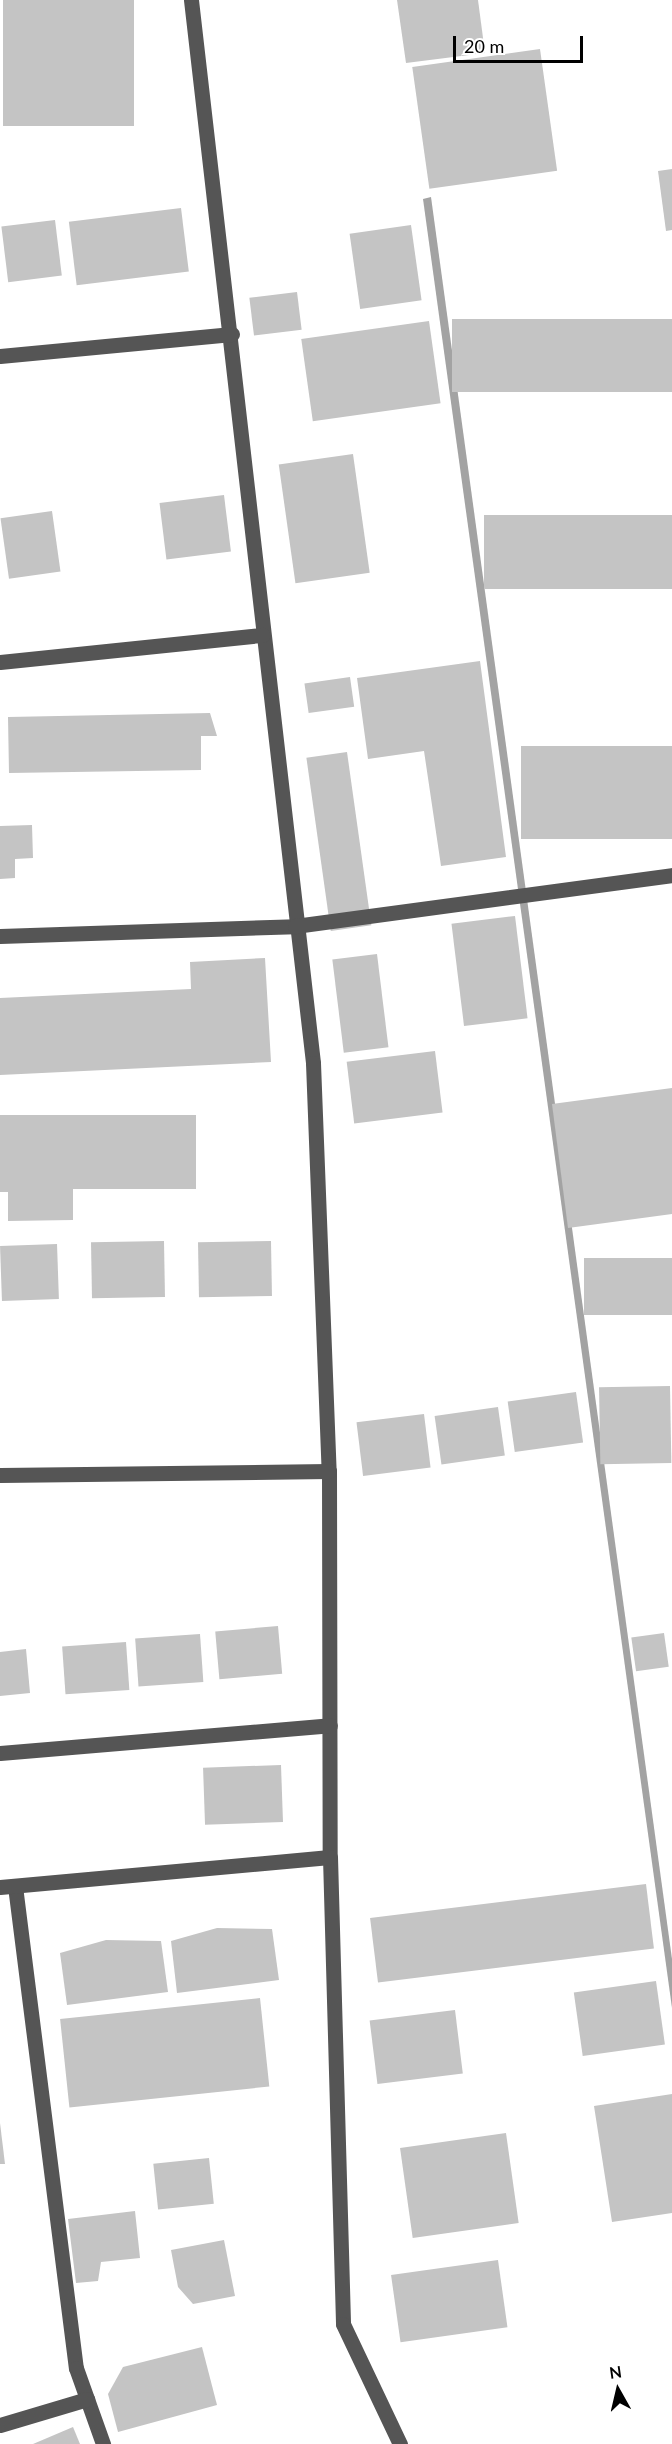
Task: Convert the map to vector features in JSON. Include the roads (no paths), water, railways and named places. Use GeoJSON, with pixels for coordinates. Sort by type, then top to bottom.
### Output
{"type":"FeatureCollection","features":[{"type":"Feature","properties":{"kind":"street"},"geometry":{"type":"LineString","coordinates":[[191,0],[232,334],[295,926],[314,1063],[329,1471],[330,1857],[343,2324],[399,2444]]}},
{"type":"Feature","properties":{"kind":"street"},"geometry":{"type":"LineString","coordinates":[[0,356],[232,334]]}},
{"type":"Feature","properties":{"kind":"street"},"geometry":{"type":"LineString","coordinates":[[0,662],[263,635]]}},
{"type":"Feature","properties":{"kind":"street"},"geometry":{"type":"LineString","coordinates":[[0,936],[295,926],[672,875]]}},
{"type":"Feature","properties":{"kind":"street"},"geometry":{"type":"LineString","coordinates":[[0,1475],[329,1471]]}},
{"type":"Feature","properties":{"kind":"street"},"geometry":{"type":"LineString","coordinates":[[0,1753],[330,1725]]}},
{"type":"Feature","properties":{"kind":"street"},"geometry":{"type":"LineString","coordinates":[[103,2444],[76,2368],[8,1887],[330,1857]]}},
{"type":"Feature","properties":{"kind":"street"},"geometry":{"type":"LineString","coordinates":[[0,2425],[87,2399]]}}]}
